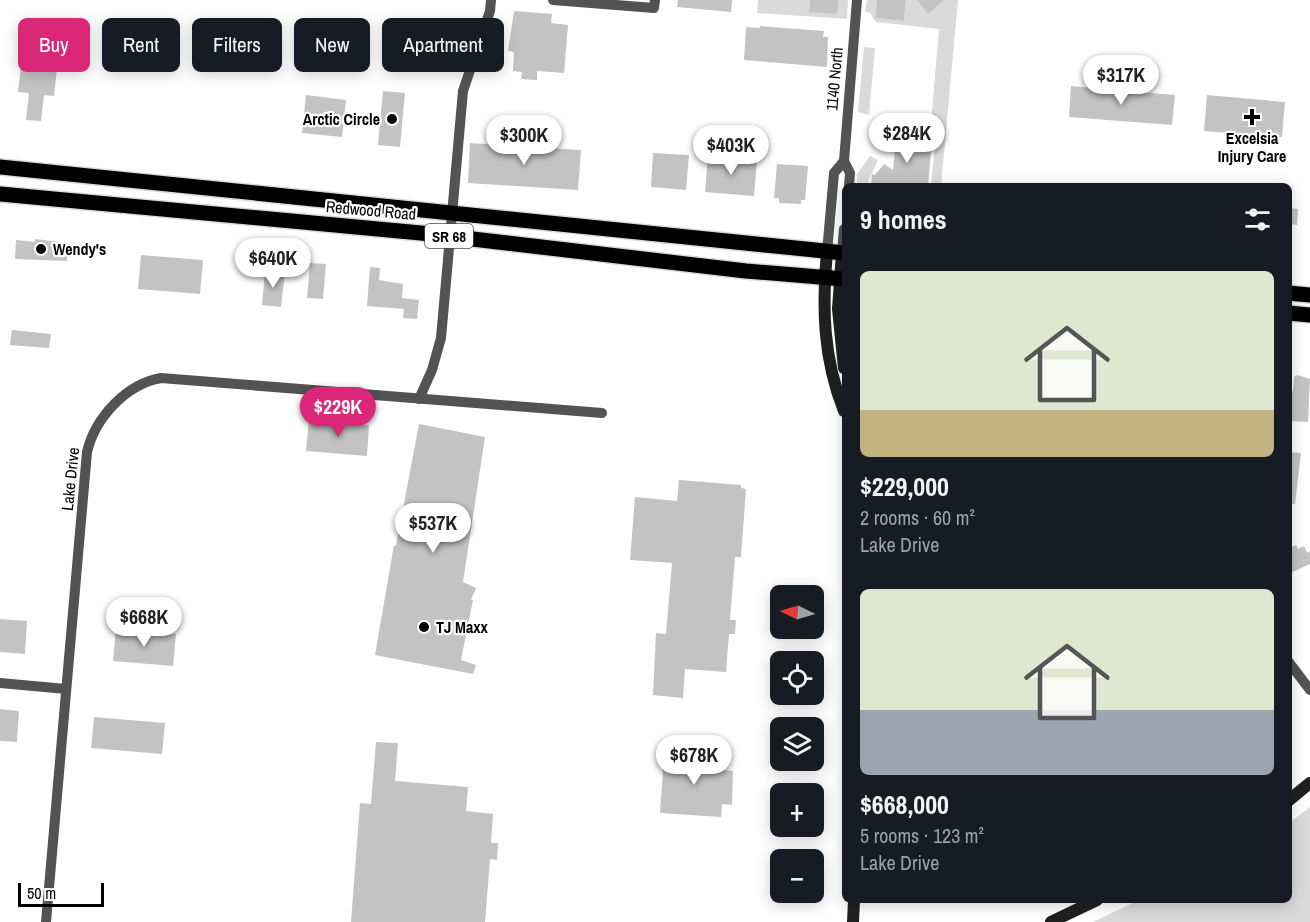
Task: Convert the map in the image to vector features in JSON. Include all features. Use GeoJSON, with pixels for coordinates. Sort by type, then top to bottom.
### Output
{"type":"FeatureCollection","features":[{"type":"Feature","properties":{"kind":"main road","name":"Redwood Road"},"geometry":{"type":"LineString","coordinates":[[0,167],[838,253]]}},
{"type":"Feature","properties":{"kind":"main road","name":"Redwood Road"},"geometry":{"type":"LineString","coordinates":[[0,194],[450,236],[746,271],[836,278]]}},
{"type":"Feature","properties":{"kind":"main road"},"geometry":{"type":"LineString","coordinates":[[1292,293],[1310,295]]}},
{"type":"Feature","properties":{"kind":"main road"},"geometry":{"type":"LineString","coordinates":[[1292,313],[1310,315]]}},
{"type":"Feature","properties":{"kind":"street"},"geometry":{"type":"LineString","coordinates":[[419,399],[432,370],[441,338],[463,91],[490,11],[491,0]]}},
{"type":"Feature","properties":{"kind":"street"},"geometry":{"type":"LineString","coordinates":[[553,0],[655,4]]}},
{"type":"Feature","properties":{"kind":"street","name":"1140 North"},"geometry":{"type":"LineString","coordinates":[[849,183],[850,173],[844,161],[857,0]]}},
{"type":"Feature","properties":{"kind":"street","name":"1140 North"},"geometry":{"type":"LineString","coordinates":[[836,278],[838,253],[834,173],[844,161]]}},
{"type":"Feature","properties":{"kind":"street","name":"1140 North"},"geometry":{"type":"LineString","coordinates":[[838,253],[842,237]]}},
{"type":"Feature","properties":{"kind":"street"},"geometry":{"type":"LineString","coordinates":[[836,278],[842,352]]}},
{"type":"Feature","properties":{"kind":"street"},"geometry":{"type":"LineString","coordinates":[[836,278],[824,322],[827,356],[842,405]]}},
{"type":"Feature","properties":{"kind":"street","name":"Lake Drive"},"geometry":{"type":"LineString","coordinates":[[46,922],[87,452],[96,427],[124,397],[139,385],[161,378],[602,413]]}},
{"type":"Feature","properties":{"kind":"street"},"geometry":{"type":"LineString","coordinates":[[1292,666],[1310,690]]}},
{"type":"Feature","properties":{"kind":"street"},"geometry":{"type":"LineString","coordinates":[[0,683],[66,688]]}},
{"type":"Feature","properties":{"kind":"street"},"geometry":{"type":"LineString","coordinates":[[1292,798],[1310,783]]}},
{"type":"Feature","properties":{"kind":"street"},"geometry":{"type":"LineString","coordinates":[[853,922],[854,903]]}},
{"type":"Feature","properties":{"kind":"street"},"geometry":{"type":"LineString","coordinates":[[1052,922],[1091,903]]}},
{"type":"Feature","properties":{"kind":"shaded area"},"geometry":{"type":"Polygon","coordinates":[[[758,0],[810,0],[809,11],[837,14],[839,0],[848,0],[847,19],[757,13],[758,0]]]}},
{"type":"Feature","properties":{"kind":"shaded area"},"geometry":{"type":"Polygon","coordinates":[[[867,0],[877,0],[875,18],[904,21],[906,0],[917,0],[928,14],[944,0],[958,0],[941,183],[931,183],[936,136],[930,135],[939,29],[876,22],[870,13],[865,12],[867,0]]]}},
{"type":"Feature","properties":{"kind":"shaded area"},"geometry":{"type":"Polygon","coordinates":[[[864,47],[875,48],[869,115],[858,112],[864,47]]]}},
{"type":"Feature","properties":{"kind":"shaded area"},"geometry":{"type":"Polygon","coordinates":[[[870,156],[878,160],[867,183],[857,183],[857,174],[870,156]]]}},
{"type":"Feature","properties":{"kind":"shaded area"},"geometry":{"type":"Polygon","coordinates":[[[1310,807],[1310,922],[1093,922],[1133,903],[1292,903],[1292,821],[1310,807]]]}},
{"type":"Feature","properties":{"kind":"building"},"geometry":{"type":"Polygon","coordinates":[[[678,0],[732,0],[731,12],[677,7],[678,0]]]}},
{"type":"Feature","properties":{"kind":"building"},"geometry":{"type":"Polygon","coordinates":[[[810,0],[839,0],[837,14],[809,12],[810,0]]]}},
{"type":"Feature","properties":{"kind":"building"},"geometry":{"type":"Polygon","coordinates":[[[877,0],[906,0],[904,21],[875,18],[877,0]]]}},
{"type":"Feature","properties":{"kind":"building"},"geometry":{"type":"Polygon","coordinates":[[[917,0],[944,0],[928,14],[917,0]]]}},
{"type":"Feature","properties":{"kind":"building"},"geometry":{"type":"Polygon","coordinates":[[[514,11],[552,14],[551,23],[568,25],[564,73],[537,71],[537,80],[521,79],[522,72],[513,71],[514,52],[508,51],[514,11]]]}},
{"type":"Feature","properties":{"kind":"building"},"geometry":{"type":"Polygon","coordinates":[[[760,26],[824,31],[823,37],[828,37],[827,67],[744,60],[746,27],[760,28],[760,26]]]}},
{"type":"Feature","properties":{"kind":"building"},"geometry":{"type":"Polygon","coordinates":[[[20,72],[57,72],[54,96],[44,95],[41,121],[26,120],[29,93],[18,92],[20,72]]]}},
{"type":"Feature","properties":{"kind":"building"},"geometry":{"type":"Polygon","coordinates":[[[1071,86],[1175,95],[1172,125],[1069,117],[1071,86]]]}},
{"type":"Feature","properties":{"kind":"building","name":"Arctic Circle"},"geometry":{"type":"Polygon","coordinates":[[[383,91],[405,93],[400,147],[378,145],[383,91]]]}},
{"type":"Feature","properties":{"kind":"building"},"geometry":{"type":"Polygon","coordinates":[[[306,95],[346,100],[342,137],[302,133],[306,95]]]}},
{"type":"Feature","properties":{"kind":"building"},"geometry":{"type":"Polygon","coordinates":[[[1207,95],[1285,102],[1282,137],[1204,131],[1207,95]]]}},
{"type":"Feature","properties":{"kind":"building"},"geometry":{"type":"Polygon","coordinates":[[[902,136],[932,138],[928,183],[871,183],[872,174],[875,175],[884,164],[893,170],[896,139],[902,139],[902,136]]]}},
{"type":"Feature","properties":{"kind":"building"},"geometry":{"type":"Polygon","coordinates":[[[470,143],[581,150],[578,190],[468,183],[470,143]]]}},
{"type":"Feature","properties":{"kind":"building"},"geometry":{"type":"Polygon","coordinates":[[[653,153],[689,155],[686,190],[651,187],[653,153]]]}},
{"type":"Feature","properties":{"kind":"building"},"geometry":{"type":"Polygon","coordinates":[[[708,156],[757,160],[754,196],[705,192],[708,156]]]}},
{"type":"Feature","properties":{"kind":"building"},"geometry":{"type":"Polygon","coordinates":[[[777,164],[808,166],[805,200],[801,200],[801,204],[779,203],[779,198],[774,198],[777,164]]]}},
{"type":"Feature","properties":{"kind":"building"},"geometry":{"type":"Polygon","coordinates":[[[1292,208],[1298,209],[1297,225],[1292,224],[1292,208]]]}},
{"type":"Feature","properties":{"kind":"building","name":"Wendy's"},"geometry":{"type":"Polygon","coordinates":[[[35,239],[68,243],[67,261],[15,259],[16,240],[35,242],[35,239]]]}},
{"type":"Feature","properties":{"kind":"building"},"geometry":{"type":"Polygon","coordinates":[[[141,255],[203,260],[200,294],[138,289],[141,255]]]}},
{"type":"Feature","properties":{"kind":"building"},"geometry":{"type":"Polygon","coordinates":[[[310,263],[326,264],[323,299],[307,298],[310,263]]]}},
{"type":"Feature","properties":{"kind":"building"},"geometry":{"type":"Polygon","coordinates":[[[370,267],[380,268],[379,280],[403,284],[402,298],[419,300],[417,319],[403,318],[404,309],[367,306],[370,267]]]}},
{"type":"Feature","properties":{"kind":"building"},"geometry":{"type":"Polygon","coordinates":[[[265,271],[285,273],[281,307],[262,305],[265,271]]]}},
{"type":"Feature","properties":{"kind":"building"},"geometry":{"type":"Polygon","coordinates":[[[12,330],[51,334],[49,348],[10,345],[12,330]]]}},
{"type":"Feature","properties":{"kind":"building"},"geometry":{"type":"Polygon","coordinates":[[[1297,375],[1310,379],[1308,422],[1292,421],[1294,377],[1297,375]]]}},
{"type":"Feature","properties":{"kind":"building"},"geometry":{"type":"Polygon","coordinates":[[[309,420],[369,425],[367,456],[306,451],[309,420]]]}},
{"type":"Feature","properties":{"kind":"building"},"geometry":{"type":"Polygon","coordinates":[[[419,424],[485,437],[463,582],[476,588],[471,600],[473,600],[461,660],[476,665],[473,674],[375,655],[394,545],[396,546],[419,424]]]}},
{"type":"Feature","properties":{"kind":"building"},"geometry":{"type":"Polygon","coordinates":[[[1292,452],[1301,453],[1295,504],[1292,504],[1292,452]]]}},
{"type":"Feature","properties":{"kind":"building"},"geometry":{"type":"Polygon","coordinates":[[[679,480],[741,485],[741,488],[746,489],[741,557],[735,557],[730,620],[736,620],[735,634],[729,634],[726,672],[685,669],[683,698],[653,695],[656,633],[666,634],[672,563],[630,560],[635,497],[677,501],[679,480]]]}},
{"type":"Feature","properties":{"kind":"building"},"geometry":{"type":"Polygon","coordinates":[[[1296,545],[1298,549],[1304,546],[1307,553],[1310,551],[1310,564],[1292,572],[1292,546],[1296,545]]]}},
{"type":"Feature","properties":{"kind":"building"},"geometry":{"type":"Polygon","coordinates":[[[0,619],[27,621],[25,654],[0,652],[0,619]]]}},
{"type":"Feature","properties":{"kind":"building"},"geometry":{"type":"Polygon","coordinates":[[[116,629],[176,634],[173,666],[113,661],[116,629]]]}},
{"type":"Feature","properties":{"kind":"building"},"geometry":{"type":"Polygon","coordinates":[[[0,709],[19,711],[17,742],[0,741],[0,709]]]}},
{"type":"Feature","properties":{"kind":"building"},"geometry":{"type":"Polygon","coordinates":[[[94,717],[165,723],[162,754],[91,748],[94,717]]]}},
{"type":"Feature","properties":{"kind":"building"},"geometry":{"type":"Polygon","coordinates":[[[376,742],[398,743],[395,781],[468,787],[466,811],[493,814],[491,843],[498,843],[497,860],[490,859],[485,922],[351,922],[360,803],[371,804],[376,742]]]}},
{"type":"Feature","properties":{"kind":"building"},"geometry":{"type":"Polygon","coordinates":[[[667,746],[684,748],[683,757],[704,759],[703,768],[733,771],[732,805],[722,804],[721,817],[660,813],[664,756],[666,756],[667,746]]]}},
{"type":"Feature","properties":{"kind":"place","name":"Excelsia Injury Care"},"geometry":{"type":"Point","coordinates":[1252,117]}},
{"type":"Feature","properties":{"kind":"place","name":"Arctic Circle"},"geometry":{"type":"Point","coordinates":[392,119]}},
{"type":"Feature","properties":{"kind":"place","name":"Wendy's"},"geometry":{"type":"Point","coordinates":[41,249]}},
{"type":"Feature","properties":{"kind":"place","name":"TJ Maxx"},"geometry":{"type":"Point","coordinates":[424,627]}}]}
